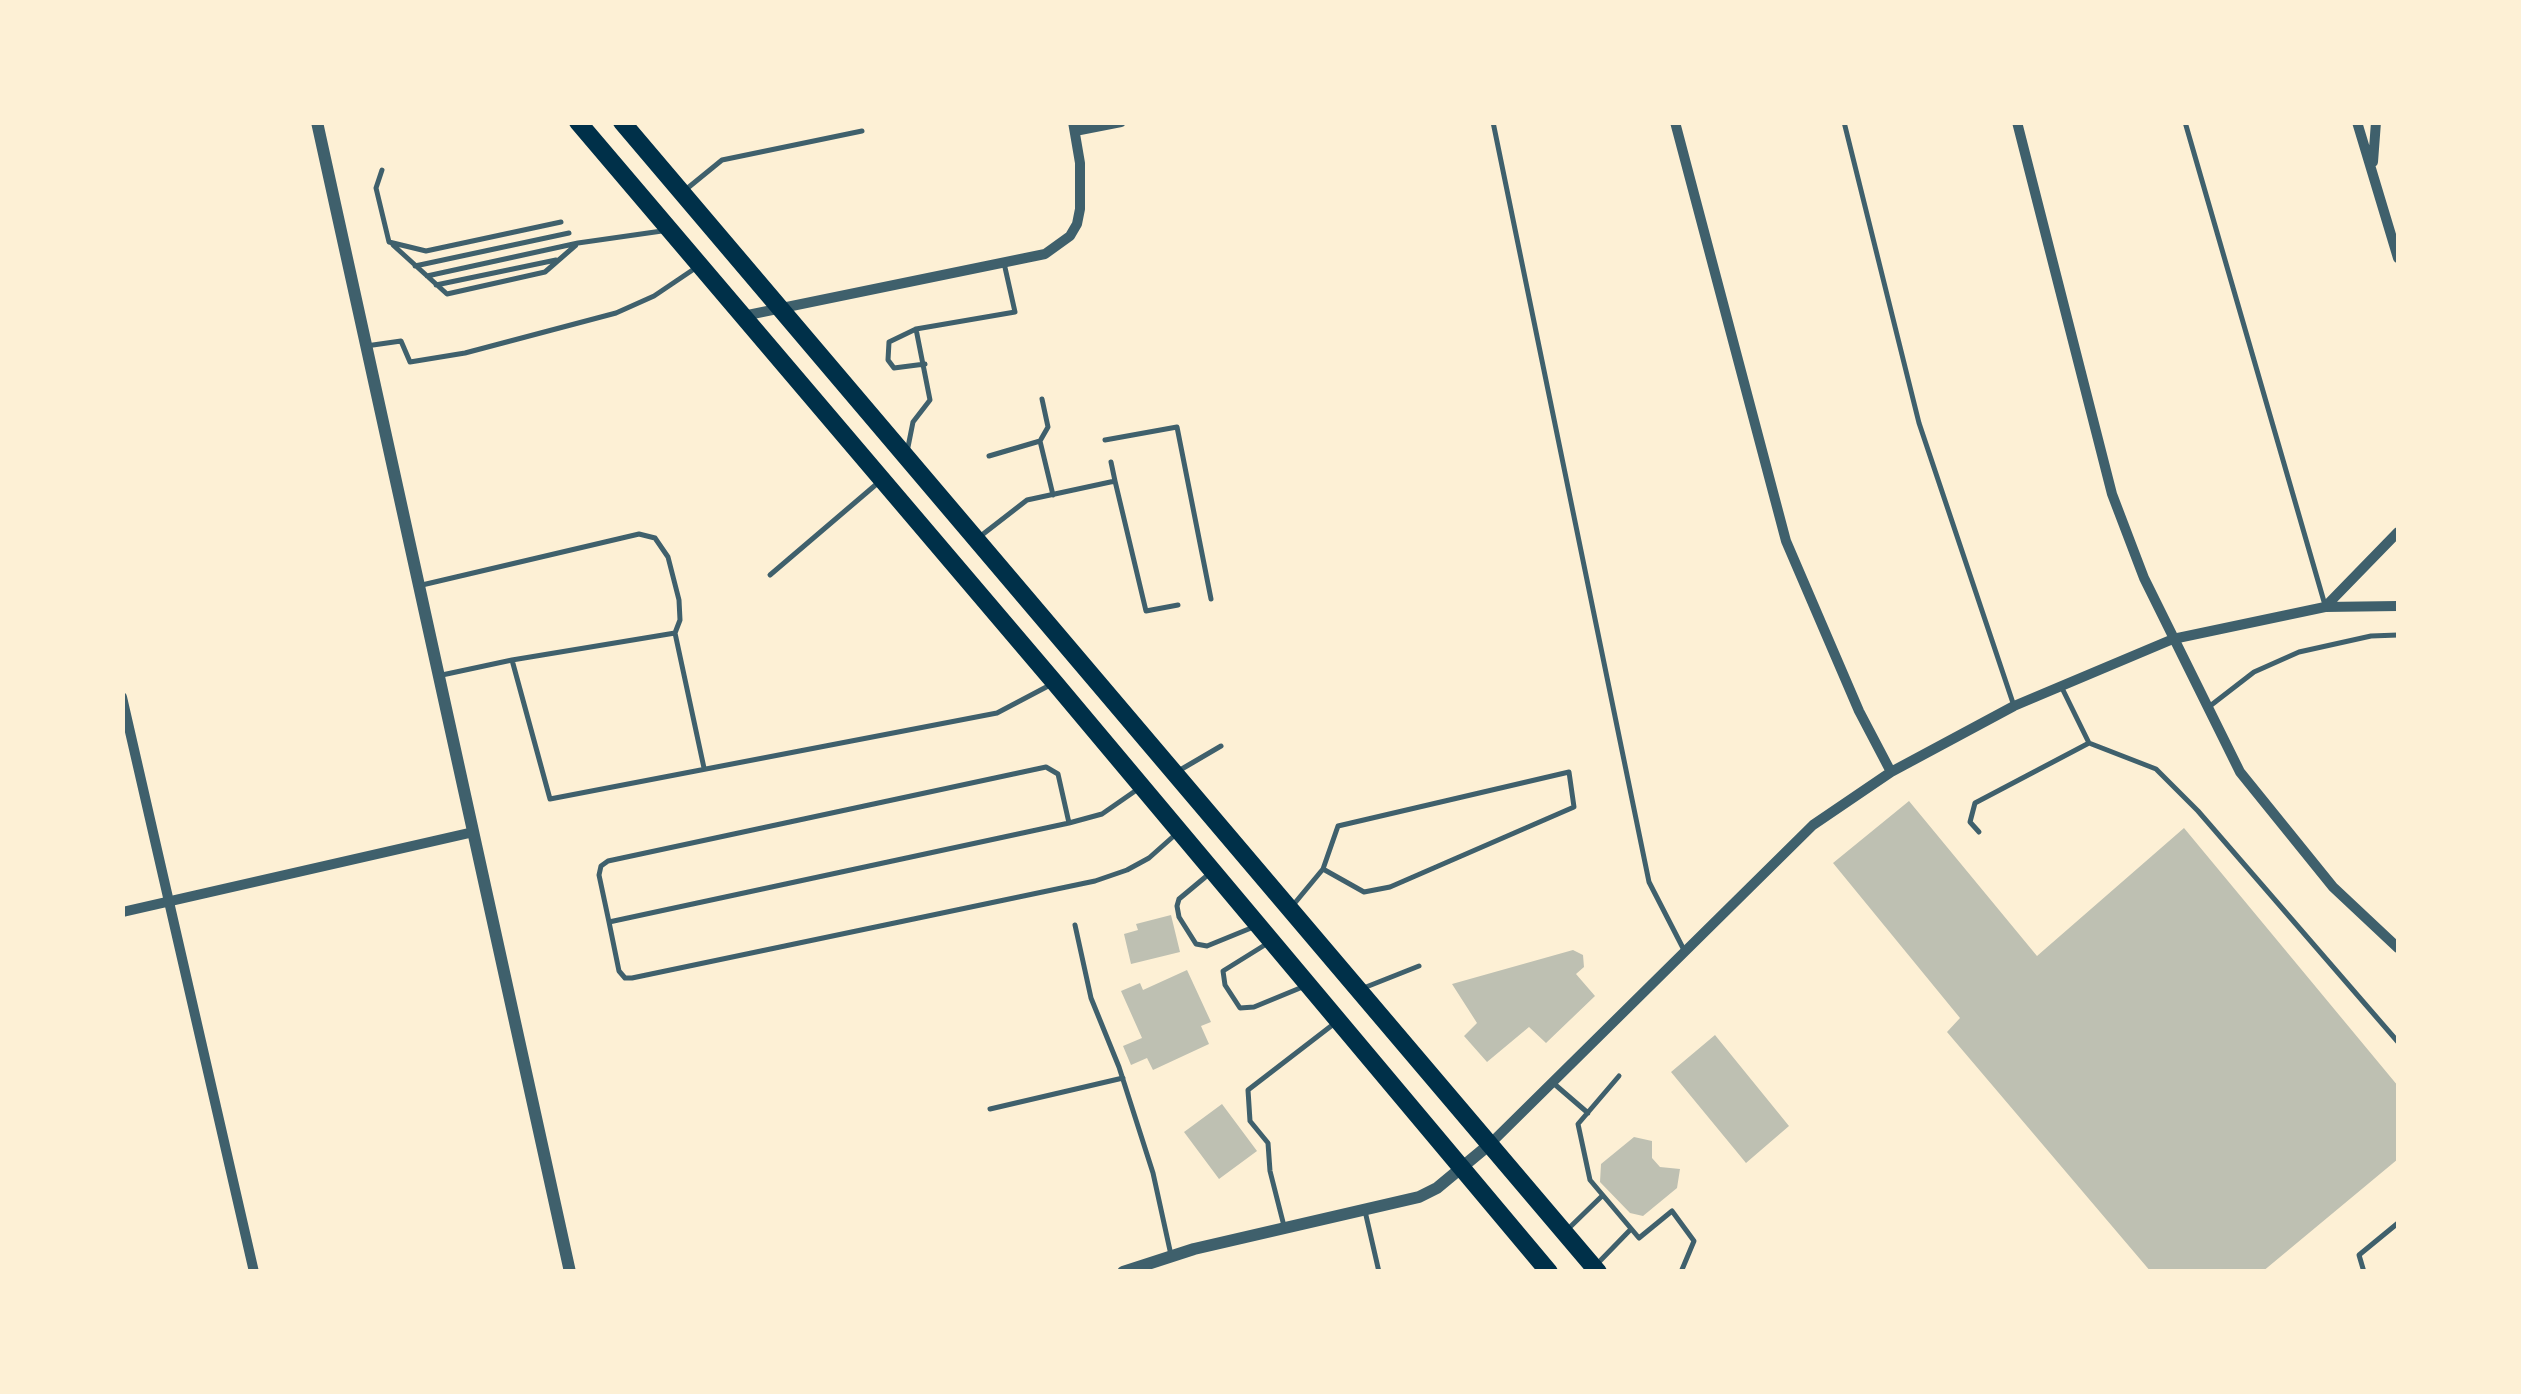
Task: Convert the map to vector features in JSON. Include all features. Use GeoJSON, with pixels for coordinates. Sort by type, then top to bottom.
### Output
{"type":"FeatureCollection","features":[{"type":"Feature","properties":{"kind":"main road"},"geometry":{"type":"LineString","coordinates":[[578,122],[1055,682],[1549,1272]]}},
{"type":"Feature","properties":{"kind":"main road"},"geometry":{"type":"LineString","coordinates":[[622,122],[1596,1269]]}},
{"type":"Feature","properties":{"kind":"street"},"geometry":{"type":"LineString","coordinates":[[317,122],[570,1272]]}},
{"type":"Feature","properties":{"kind":"street"},"geometry":{"type":"LineString","coordinates":[[743,316],[1046,254],[1070,236],[1077,224],[1082,184],[1074,127],[1120,122]]}},
{"type":"Feature","properties":{"kind":"street"},"geometry":{"type":"LineString","coordinates":[[1675,122],[1786,541],[1891,772]]}},
{"type":"Feature","properties":{"kind":"street"},"geometry":{"type":"LineString","coordinates":[[2017,122],[2112,494],[2144,578],[2240,772],[2333,887],[2398,948]]}},
{"type":"Feature","properties":{"kind":"street"},"geometry":{"type":"LineString","coordinates":[[2356,122],[2398,258]]}},
{"type":"Feature","properties":{"kind":"street"},"geometry":{"type":"LineString","coordinates":[[2372,173],[2376,122]]}},
{"type":"Feature","properties":{"kind":"street"},"geometry":{"type":"LineString","coordinates":[[2325,608],[2398,532]]}},
{"type":"Feature","properties":{"kind":"street"},"geometry":{"type":"LineString","coordinates":[[1123,1272],[1171,1255],[1419,1197],[1462,1169],[1490,1144],[1813,825],[1891,772],[2014,706],[2173,638],[2325,608],[2398,606]]}},
{"type":"Feature","properties":{"kind":"street"},"geometry":{"type":"LineString","coordinates":[[122,697],[254,1272]]}},
{"type":"Feature","properties":{"kind":"street"},"geometry":{"type":"LineString","coordinates":[[122,912],[473,832]]}},
{"type":"Feature","properties":{"kind":"lane"},"geometry":{"type":"LineString","coordinates":[[1492,122],[1649,882],[1684,952]]}},
{"type":"Feature","properties":{"kind":"lane"},"geometry":{"type":"LineString","coordinates":[[1844,122],[1919,423],[2014,706]]}},
{"type":"Feature","properties":{"kind":"lane"},"geometry":{"type":"LineString","coordinates":[[2185,122],[2325,608]]}},
{"type":"Feature","properties":{"kind":"lane"},"geometry":{"type":"LineString","coordinates":[[682,192],[722,160],[862,131]]}},
{"type":"Feature","properties":{"kind":"lane"},"geometry":{"type":"LineString","coordinates":[[382,170],[376,188],[390,242],[447,294],[545,272],[578,244]]}},
{"type":"Feature","properties":{"kind":"lane"},"geometry":{"type":"LineString","coordinates":[[390,242],[426,252],[561,222]]}},
{"type":"Feature","properties":{"kind":"lane"},"geometry":{"type":"LineString","coordinates":[[427,276],[578,244],[670,230]]}},
{"type":"Feature","properties":{"kind":"lane"},"geometry":{"type":"LineString","coordinates":[[416,266],[570,232]]}},
{"type":"Feature","properties":{"kind":"lane"},"geometry":{"type":"LineString","coordinates":[[436,285],[560,260]]}},
{"type":"Feature","properties":{"kind":"lane"},"geometry":{"type":"LineString","coordinates":[[925,364],[894,368],[888,360],[889,342],[916,330],[1015,312],[1004,263]]}},
{"type":"Feature","properties":{"kind":"lane"},"geometry":{"type":"LineString","coordinates":[[366,346],[401,341],[410,362],[419,362],[538,336],[616,313],[654,296],[699,265]]}},
{"type":"Feature","properties":{"kind":"lane"},"geometry":{"type":"LineString","coordinates":[[908,460],[907,437],[930,400],[916,330]]}},
{"type":"Feature","properties":{"kind":"lane"},"geometry":{"type":"LineString","coordinates":[[1042,399],[1048,427],[1040,442],[1053,495]]}},
{"type":"Feature","properties":{"kind":"lane"},"geometry":{"type":"LineString","coordinates":[[1106,440],[1177,426],[1211,599]]}},
{"type":"Feature","properties":{"kind":"lane"},"geometry":{"type":"LineString","coordinates":[[989,456],[1040,442]]}},
{"type":"Feature","properties":{"kind":"lane"},"geometry":{"type":"LineString","coordinates":[[1111,462],[1146,612],[1178,605]]}},
{"type":"Feature","properties":{"kind":"lane"},"geometry":{"type":"LineString","coordinates":[[770,575],[881,480]]}},
{"type":"Feature","properties":{"kind":"lane"},"geometry":{"type":"LineString","coordinates":[[976,540],[1027,500],[1115,481]]}},
{"type":"Feature","properties":{"kind":"lane"},"geometry":{"type":"LineString","coordinates":[[419,586],[639,534],[655,538],[668,557],[678,600],[680,620],[675,633],[704,768]]}},
{"type":"Feature","properties":{"kind":"lane"},"geometry":{"type":"LineString","coordinates":[[438,675],[675,633]]}},
{"type":"Feature","properties":{"kind":"lane"},"geometry":{"type":"LineString","coordinates":[[2208,708],[2254,672],[2300,652],[2370,636],[2398,635]]}},
{"type":"Feature","properties":{"kind":"lane"},"geometry":{"type":"LineString","coordinates":[[512,660],[550,799],[996,713],[1055,682]]}},
{"type":"Feature","properties":{"kind":"lane"},"geometry":{"type":"LineString","coordinates":[[2061,686],[2089,743],[2156,769],[2198,811],[2398,1042]]}},
{"type":"Feature","properties":{"kind":"lane"},"geometry":{"type":"LineString","coordinates":[[1979,832],[1970,822],[1975,803],[2089,743]]}},
{"type":"Feature","properties":{"kind":"lane"},"geometry":{"type":"LineString","coordinates":[[1174,774],[1221,746]]}},
{"type":"Feature","properties":{"kind":"lane"},"geometry":{"type":"LineString","coordinates":[[1069,823],[1058,774],[1046,768],[627,857],[600,866],[599,875],[620,972],[625,978],[632,978],[1095,881],[1128,870],[1178,832]]}},
{"type":"Feature","properties":{"kind":"lane"},"geometry":{"type":"LineString","coordinates":[[1289,910],[1323,868],[1338,826],[1569,772],[1574,807],[1390,887],[1364,892],[1323,868]]}},
{"type":"Feature","properties":{"kind":"lane"},"geometry":{"type":"LineString","coordinates":[[609,922],[1069,823],[1102,814],[1140,787]]}},
{"type":"Feature","properties":{"kind":"lane"},"geometry":{"type":"LineString","coordinates":[[1212,872],[1179,899],[1177,906],[1179,918],[1196,944],[1207,946],[1257,926]]}},
{"type":"Feature","properties":{"kind":"lane"},"geometry":{"type":"LineString","coordinates":[[1075,925],[1091,998],[1154,1172],[1171,1255]]}},
{"type":"Feature","properties":{"kind":"lane"},"geometry":{"type":"LineString","coordinates":[[1271,942],[1223,971],[1225,985],[1240,1008],[1254,1008],[1308,985]]}},
{"type":"Feature","properties":{"kind":"lane"},"geometry":{"type":"LineString","coordinates":[[1357,991],[1419,966]]}},
{"type":"Feature","properties":{"kind":"lane"},"geometry":{"type":"LineString","coordinates":[[1285,1230],[1270,1171],[1268,1143],[1250,1121],[1248,1090],[1338,1021]]}},
{"type":"Feature","properties":{"kind":"lane"},"geometry":{"type":"LineString","coordinates":[[1618,1076],[1578,1124],[1590,1180],[1639,1238],[1672,1211],[1694,1241],[1680,1272]]}},
{"type":"Feature","properties":{"kind":"lane"},"geometry":{"type":"LineString","coordinates":[[990,1108],[1123,1078]]}},
{"type":"Feature","properties":{"kind":"lane"},"geometry":{"type":"LineString","coordinates":[[1552,1082],[1588,1112]]}},
{"type":"Feature","properties":{"kind":"lane"},"geometry":{"type":"LineString","coordinates":[[1564,1232],[1602,1196]]}},
{"type":"Feature","properties":{"kind":"lane"},"geometry":{"type":"LineString","coordinates":[[1365,1212],[1379,1272]]}},
{"type":"Feature","properties":{"kind":"lane"},"geometry":{"type":"LineString","coordinates":[[2364,1272],[2359,1254],[2398,1223]]}},
{"type":"Feature","properties":{"kind":"lane"},"geometry":{"type":"LineString","coordinates":[[1596,1269],[1630,1229]]}},
{"type":"Feature","properties":{"kind":"building"},"geometry":{"type":"Polygon","coordinates":[[[1909,801],[2037,956],[2184,828],[2398,1086],[2398,1159],[2262,1272],[2151,1272],[1947,1032],[1960,1018],[1833,863],[1909,801]]]}},
{"type":"Feature","properties":{"kind":"building"},"geometry":{"type":"Polygon","coordinates":[[[1171,915],[1180,952],[1131,964],[1124,934],[1138,930],[1136,924],[1171,915]]]}},
{"type":"Feature","properties":{"kind":"building"},"geometry":{"type":"Polygon","coordinates":[[[1573,950],[1583,955],[1584,967],[1576,974],[1595,996],[1546,1043],[1529,1027],[1487,1062],[1464,1036],[1477,1023],[1452,984],[1573,950]]]}},
{"type":"Feature","properties":{"kind":"building"},"geometry":{"type":"Polygon","coordinates":[[[1187,970],[1211,1022],[1201,1026],[1209,1044],[1153,1070],[1147,1058],[1131,1065],[1123,1046],[1142,1038],[1121,991],[1140,983],[1143,990],[1187,970]]]}},
{"type":"Feature","properties":{"kind":"building"},"geometry":{"type":"Polygon","coordinates":[[[1715,1035],[1789,1126],[1746,1163],[1671,1072],[1715,1035]]]}},
{"type":"Feature","properties":{"kind":"building"},"geometry":{"type":"Polygon","coordinates":[[[1222,1104],[1257,1151],[1219,1179],[1184,1132],[1222,1104]]]}},
{"type":"Feature","properties":{"kind":"building"},"geometry":{"type":"Polygon","coordinates":[[[1634,1137],[1652,1141],[1652,1158],[1660,1167],[1680,1169],[1677,1188],[1643,1216],[1630,1213],[1600,1182],[1601,1164],[1634,1137]]]}}]}
